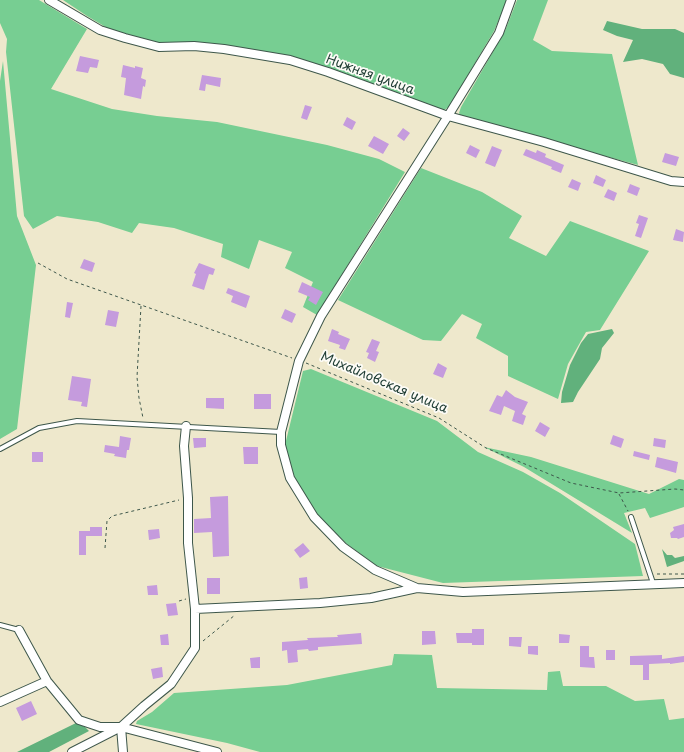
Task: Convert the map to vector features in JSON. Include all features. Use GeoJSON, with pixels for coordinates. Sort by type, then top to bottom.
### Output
{"type":"FeatureCollection","features":[{"type":"Feature","properties":{"kind":"street","name":"Нижняя улица"},"geometry":{"type":"LineString","coordinates":[[49,0],[100,30],[125,38],[159,47],[194,46],[224,49],[290,60],[328,72],[448,116],[544,142],[671,181],[684,182]]}},
{"type":"Feature","properties":{"kind":"street","name":"Михайловская улица"},"geometry":{"type":"LineString","coordinates":[[417,588],[375,570],[343,547],[314,518],[290,478],[281,445],[281,432],[299,361],[321,316],[499,33],[512,0]]}},
{"type":"Feature","properties":{"kind":"street"},"geometry":{"type":"LineString","coordinates":[[72,752],[121,728],[144,706],[171,684],[195,648],[195,609],[188,543],[188,498],[184,446],[186,426]]}},
{"type":"Feature","properties":{"kind":"street","name":"Михайловская улица"},"geometry":{"type":"LineString","coordinates":[[195,609],[320,603],[371,598],[417,588],[463,592],[653,583],[684,583]]}},
{"type":"Feature","properties":{"kind":"street"},"geometry":{"type":"LineString","coordinates":[[19,630],[47,681],[79,720],[100,727],[121,728],[217,752]]}},
{"type":"Feature","properties":{"kind":"street"},"geometry":{"type":"LineString","coordinates":[[0,702],[47,681]]}},
{"type":"Feature","properties":{"kind":"street"},"geometry":{"type":"LineString","coordinates":[[121,728],[123,752]]}},
{"type":"Feature","properties":{"kind":"lane"},"geometry":{"type":"LineString","coordinates":[[0,449],[39,428],[77,421],[281,432]]}},
{"type":"Feature","properties":{"kind":"lane"},"geometry":{"type":"LineString","coordinates":[[631,517],[653,583]]}},
{"type":"Feature","properties":{"kind":"lane"},"geometry":{"type":"LineString","coordinates":[[0,625],[19,630]]}},
{"type":"Feature","properties":{"kind":"path","name":"Михайловская улица"},"geometry":{"type":"LineString","coordinates":[[38,263],[67,279],[299,361],[439,418],[486,448],[571,483],[618,494],[675,489],[684,490]]}},
{"type":"Feature","properties":{"kind":"path"},"geometry":{"type":"LineString","coordinates":[[141,305],[137,377],[139,398],[145,424]]}},
{"type":"Feature","properties":{"kind":"path"},"geometry":{"type":"LineString","coordinates":[[618,494],[631,517]]}},
{"type":"Feature","properties":{"kind":"path"},"geometry":{"type":"LineString","coordinates":[[106,548],[107,521],[112,516],[136,509],[188,498]]}},
{"type":"Feature","properties":{"kind":"path"},"geometry":{"type":"LineString","coordinates":[[650,575],[684,574]]}},
{"type":"Feature","properties":{"kind":"path"},"geometry":{"type":"LineString","coordinates":[[195,648],[234,615]]}},
{"type":"Feature","properties":{"kind":"green space"},"geometry":{"type":"Polygon","coordinates":[[[0,0],[39,0],[87,29],[51,89],[112,109],[157,116],[217,122],[327,145],[379,159],[405,172],[317,315],[303,307],[313,282],[285,268],[292,252],[259,240],[249,269],[221,257],[223,244],[174,228],[139,223],[132,233],[98,222],[57,216],[33,229],[24,216],[6,52],[7,39],[0,23],[0,0]]]}},
{"type":"Feature","properties":{"kind":"green space"},"geometry":{"type":"Polygon","coordinates":[[[63,0],[507,0],[494,31],[449,107],[444,110],[437,109],[327,69],[188,43],[156,42],[109,29],[63,0]]]}},
{"type":"Feature","properties":{"kind":"green space"},"geometry":{"type":"Polygon","coordinates":[[[517,0],[548,0],[533,40],[552,51],[612,54],[638,165],[461,117],[459,113],[461,107],[505,31],[517,0]]]}},
{"type":"Feature","properties":{"kind":"green space"},"geometry":{"type":"Polygon","coordinates":[[[607,21],[642,29],[675,29],[684,33],[684,78],[670,74],[663,64],[642,59],[623,62],[633,40],[617,36],[603,30],[607,21]]]}},
{"type":"Feature","properties":{"kind":"green space"},"geometry":{"type":"Polygon","coordinates":[[[3,61],[17,216],[36,265],[17,429],[0,439],[0,81],[3,61]]]}},
{"type":"Feature","properties":{"kind":"green space"},"geometry":{"type":"Polygon","coordinates":[[[421,168],[482,192],[522,216],[509,238],[546,256],[570,221],[649,251],[600,330],[586,332],[568,364],[558,399],[508,376],[508,356],[476,338],[482,324],[462,314],[441,341],[423,340],[338,300],[421,168]]]}},
{"type":"Feature","properties":{"kind":"green space"},"geometry":{"type":"Polygon","coordinates":[[[612,329],[614,333],[602,348],[600,359],[573,402],[561,403],[562,392],[570,365],[581,343],[588,334],[612,329]]]}},
{"type":"Feature","properties":{"kind":"green space"},"geometry":{"type":"Polygon","coordinates":[[[311,369],[437,421],[478,452],[523,472],[560,493],[635,544],[643,576],[443,583],[377,566],[347,544],[316,514],[294,477],[285,445],[303,371],[311,369]]]}},
{"type":"Feature","properties":{"kind":"green space"},"geometry":{"type":"Polygon","coordinates":[[[484,447],[531,457],[649,494],[679,479],[684,480],[684,507],[650,518],[645,508],[624,513],[632,533],[524,467],[484,447]]]}},
{"type":"Feature","properties":{"kind":"green space"},"geometry":{"type":"Polygon","coordinates":[[[662,549],[667,555],[672,555],[675,558],[684,556],[684,561],[667,567],[662,549]]]}},
{"type":"Feature","properties":{"kind":"green space"},"geometry":{"type":"Polygon","coordinates":[[[394,654],[432,655],[437,688],[547,690],[548,672],[560,671],[563,686],[606,686],[635,701],[664,699],[669,720],[684,718],[684,752],[260,752],[227,743],[136,724],[137,721],[152,712],[174,693],[287,685],[392,665],[394,654]]]}},
{"type":"Feature","properties":{"kind":"green space"},"geometry":{"type":"Polygon","coordinates":[[[76,723],[85,727],[89,731],[49,752],[17,752],[76,723]]]}},
{"type":"Feature","properties":{"kind":"building"},"geometry":{"type":"Polygon","coordinates":[[[80,56],[99,60],[97,68],[90,67],[88,73],[76,71],[80,56]]]}},
{"type":"Feature","properties":{"kind":"building"},"geometry":{"type":"Polygon","coordinates":[[[123,65],[143,68],[141,78],[146,80],[145,87],[143,86],[141,99],[124,95],[126,78],[121,77],[123,65]]]}},
{"type":"Feature","properties":{"kind":"building"},"geometry":{"type":"Polygon","coordinates":[[[202,75],[221,78],[220,87],[206,84],[205,91],[199,90],[202,75]]]}},
{"type":"Feature","properties":{"kind":"building"},"geometry":{"type":"Polygon","coordinates":[[[305,105],[312,107],[307,120],[301,118],[305,105]]]}},
{"type":"Feature","properties":{"kind":"building"},"geometry":{"type":"Polygon","coordinates":[[[347,117],[356,122],[352,130],[343,125],[347,117]]]}},
{"type":"Feature","properties":{"kind":"building"},"geometry":{"type":"Polygon","coordinates":[[[403,128],[410,133],[404,141],[397,136],[403,128]]]}},
{"type":"Feature","properties":{"kind":"building"},"geometry":{"type":"Polygon","coordinates":[[[374,136],[389,144],[383,154],[368,146],[374,136]]]}},
{"type":"Feature","properties":{"kind":"building"},"geometry":{"type":"Polygon","coordinates":[[[470,145],[480,150],[476,158],[466,153],[470,145]]]}},
{"type":"Feature","properties":{"kind":"building"},"geometry":{"type":"Polygon","coordinates":[[[492,146],[502,150],[495,167],[485,163],[492,146]]]}},
{"type":"Feature","properties":{"kind":"building"},"geometry":{"type":"Polygon","coordinates":[[[526,149],[536,153],[537,150],[546,154],[545,157],[564,165],[561,173],[551,169],[552,167],[523,155],[526,149]]]}},
{"type":"Feature","properties":{"kind":"building"},"geometry":{"type":"Polygon","coordinates":[[[665,153],[679,157],[676,166],[662,162],[665,153]]]}},
{"type":"Feature","properties":{"kind":"building"},"geometry":{"type":"Polygon","coordinates":[[[596,175],[606,180],[603,187],[593,183],[596,175]]]}},
{"type":"Feature","properties":{"kind":"building"},"geometry":{"type":"Polygon","coordinates":[[[572,179],[581,183],[578,191],[568,187],[572,179]]]}},
{"type":"Feature","properties":{"kind":"building"},"geometry":{"type":"Polygon","coordinates":[[[630,184],[640,188],[637,196],[627,192],[630,184]]]}},
{"type":"Feature","properties":{"kind":"building"},"geometry":{"type":"Polygon","coordinates":[[[608,189],[617,193],[614,201],[604,197],[608,189]]]}},
{"type":"Feature","properties":{"kind":"building"},"geometry":{"type":"Polygon","coordinates":[[[639,215],[648,218],[641,238],[635,236],[639,224],[636,223],[639,215]]]}},
{"type":"Feature","properties":{"kind":"building"},"geometry":{"type":"Polygon","coordinates":[[[676,229],[684,232],[683,242],[673,240],[676,229]]]}},
{"type":"Feature","properties":{"kind":"building"},"geometry":{"type":"Polygon","coordinates":[[[84,259],[95,263],[92,272],[80,268],[84,259]]]}},
{"type":"Feature","properties":{"kind":"building"},"geometry":{"type":"Polygon","coordinates":[[[199,263],[215,269],[213,275],[209,274],[204,290],[192,286],[196,274],[194,273],[199,263]]]}},
{"type":"Feature","properties":{"kind":"building"},"geometry":{"type":"Polygon","coordinates":[[[302,282],[323,292],[316,305],[308,300],[310,297],[298,292],[302,282]]]}},
{"type":"Feature","properties":{"kind":"building"},"geometry":{"type":"Polygon","coordinates":[[[228,288],[250,296],[246,308],[231,302],[233,296],[226,293],[228,288]]]}},
{"type":"Feature","properties":{"kind":"building"},"geometry":{"type":"Polygon","coordinates":[[[67,302],[73,303],[70,318],[65,317],[67,302]]]}},
{"type":"Feature","properties":{"kind":"building"},"geometry":{"type":"Polygon","coordinates":[[[285,309],[296,314],[292,323],[281,318],[285,309]]]}},
{"type":"Feature","properties":{"kind":"building"},"geometry":{"type":"Polygon","coordinates":[[[108,310],[119,312],[116,327],[105,325],[108,310]]]}},
{"type":"Feature","properties":{"kind":"building"},"geometry":{"type":"Polygon","coordinates":[[[332,329],[339,332],[338,334],[350,339],[345,350],[339,348],[340,345],[328,341],[332,329]]]}},
{"type":"Feature","properties":{"kind":"building"},"geometry":{"type":"Polygon","coordinates":[[[372,339],[380,342],[376,351],[379,352],[375,362],[367,358],[369,353],[366,352],[372,339]]]}},
{"type":"Feature","properties":{"kind":"building"},"geometry":{"type":"Polygon","coordinates":[[[438,363],[447,368],[443,378],[433,374],[438,363]]]}},
{"type":"Feature","properties":{"kind":"building"},"geometry":{"type":"Polygon","coordinates":[[[72,376],[91,379],[87,407],[81,406],[82,402],[68,400],[72,376]]]}},
{"type":"Feature","properties":{"kind":"building"},"geometry":{"type":"Polygon","coordinates":[[[506,390],[515,397],[528,402],[522,414],[526,416],[523,425],[512,421],[515,411],[504,406],[501,415],[489,411],[497,395],[502,397],[506,390]]]}},
{"type":"Feature","properties":{"kind":"building"},"geometry":{"type":"Polygon","coordinates":[[[254,394],[271,394],[271,409],[254,409],[254,394]]]}},
{"type":"Feature","properties":{"kind":"building"},"geometry":{"type":"Polygon","coordinates":[[[206,398],[224,398],[224,409],[206,408],[206,398]]]}},
{"type":"Feature","properties":{"kind":"building"},"geometry":{"type":"Polygon","coordinates":[[[540,422],[550,428],[545,437],[535,431],[540,422]]]}},
{"type":"Feature","properties":{"kind":"building"},"geometry":{"type":"Polygon","coordinates":[[[613,435],[624,439],[621,448],[610,444],[613,435]]]}},
{"type":"Feature","properties":{"kind":"building"},"geometry":{"type":"Polygon","coordinates":[[[120,436],[131,438],[126,458],[114,456],[115,454],[104,452],[105,445],[119,447],[120,436]]]}},
{"type":"Feature","properties":{"kind":"building"},"geometry":{"type":"Polygon","coordinates":[[[193,438],[206,438],[206,447],[194,448],[193,438]]]}},
{"type":"Feature","properties":{"kind":"building"},"geometry":{"type":"Polygon","coordinates":[[[654,438],[666,440],[665,448],[653,446],[654,438]]]}},
{"type":"Feature","properties":{"kind":"building"},"geometry":{"type":"Polygon","coordinates":[[[243,447],[258,447],[258,464],[244,464],[243,447]]]}},
{"type":"Feature","properties":{"kind":"building"},"geometry":{"type":"Polygon","coordinates":[[[634,451],[650,455],[649,460],[633,456],[634,451]]]}},
{"type":"Feature","properties":{"kind":"building"},"geometry":{"type":"Polygon","coordinates":[[[32,452],[43,452],[43,462],[32,462],[32,452]]]}},
{"type":"Feature","properties":{"kind":"building"},"geometry":{"type":"Polygon","coordinates":[[[657,457],[678,462],[676,473],[655,467],[657,457]]]}},
{"type":"Feature","properties":{"kind":"building"},"geometry":{"type":"Polygon","coordinates":[[[228,496],[229,556],[213,557],[212,532],[194,533],[194,519],[211,518],[210,497],[228,496]]]}},
{"type":"Feature","properties":{"kind":"building"},"geometry":{"type":"Polygon","coordinates":[[[684,524],[684,537],[678,539],[671,538],[670,533],[674,530],[673,527],[684,524]]]}},
{"type":"Feature","properties":{"kind":"building"},"geometry":{"type":"Polygon","coordinates":[[[90,527],[102,527],[102,536],[86,536],[86,555],[79,555],[79,531],[90,531],[90,527]]]}},
{"type":"Feature","properties":{"kind":"building"},"geometry":{"type":"Polygon","coordinates":[[[159,529],[160,538],[149,540],[148,530],[159,529]]]}},
{"type":"Feature","properties":{"kind":"building"},"geometry":{"type":"Polygon","coordinates":[[[303,543],[310,551],[300,558],[294,550],[303,543]]]}},
{"type":"Feature","properties":{"kind":"building"},"geometry":{"type":"Polygon","coordinates":[[[307,577],[308,588],[300,589],[299,578],[307,577]]]}},
{"type":"Feature","properties":{"kind":"building"},"geometry":{"type":"Polygon","coordinates":[[[207,578],[220,578],[220,594],[207,594],[207,578]]]}},
{"type":"Feature","properties":{"kind":"building"},"geometry":{"type":"Polygon","coordinates":[[[157,585],[158,595],[148,595],[147,586],[157,585]]]}},
{"type":"Feature","properties":{"kind":"building"},"geometry":{"type":"Polygon","coordinates":[[[176,603],[178,615],[168,616],[166,604],[176,603]]]}},
{"type":"Feature","properties":{"kind":"building"},"geometry":{"type":"Polygon","coordinates":[[[472,629],[484,629],[484,645],[457,643],[456,633],[472,633],[472,629]]]}},
{"type":"Feature","properties":{"kind":"building"},"geometry":{"type":"Polygon","coordinates":[[[422,631],[435,631],[436,644],[422,645],[422,631]]]}},
{"type":"Feature","properties":{"kind":"building"},"geometry":{"type":"Polygon","coordinates":[[[361,633],[362,644],[318,647],[318,650],[309,651],[308,649],[297,650],[298,662],[288,663],[287,650],[282,651],[282,642],[308,640],[307,638],[338,637],[337,635],[361,633]]]}},
{"type":"Feature","properties":{"kind":"building"},"geometry":{"type":"Polygon","coordinates":[[[168,634],[169,645],[161,645],[160,635],[168,634]]]}},
{"type":"Feature","properties":{"kind":"building"},"geometry":{"type":"Polygon","coordinates":[[[559,634],[570,635],[569,643],[559,643],[559,634]]]}},
{"type":"Feature","properties":{"kind":"building"},"geometry":{"type":"Polygon","coordinates":[[[509,637],[522,637],[521,647],[509,646],[509,637]]]}},
{"type":"Feature","properties":{"kind":"building"},"geometry":{"type":"Polygon","coordinates":[[[528,646],[538,646],[538,655],[528,654],[528,646]]]}},
{"type":"Feature","properties":{"kind":"building"},"geometry":{"type":"Polygon","coordinates":[[[580,646],[589,646],[589,657],[594,657],[595,668],[580,667],[580,646]]]}},
{"type":"Feature","properties":{"kind":"building"},"geometry":{"type":"Polygon","coordinates":[[[606,650],[615,650],[615,660],[606,660],[606,650]]]}},
{"type":"Feature","properties":{"kind":"building"},"geometry":{"type":"Polygon","coordinates":[[[662,655],[662,659],[684,656],[684,662],[649,664],[649,680],[643,680],[643,665],[630,665],[630,656],[662,655]]]}},
{"type":"Feature","properties":{"kind":"building"},"geometry":{"type":"Polygon","coordinates":[[[260,657],[260,668],[251,668],[250,658],[260,657]]]}},
{"type":"Feature","properties":{"kind":"building"},"geometry":{"type":"Polygon","coordinates":[[[162,667],[163,677],[153,679],[151,669],[162,667]]]}},
{"type":"Feature","properties":{"kind":"building"},"geometry":{"type":"Polygon","coordinates":[[[31,701],[37,714],[22,721],[16,708],[31,701]]]}}]}
